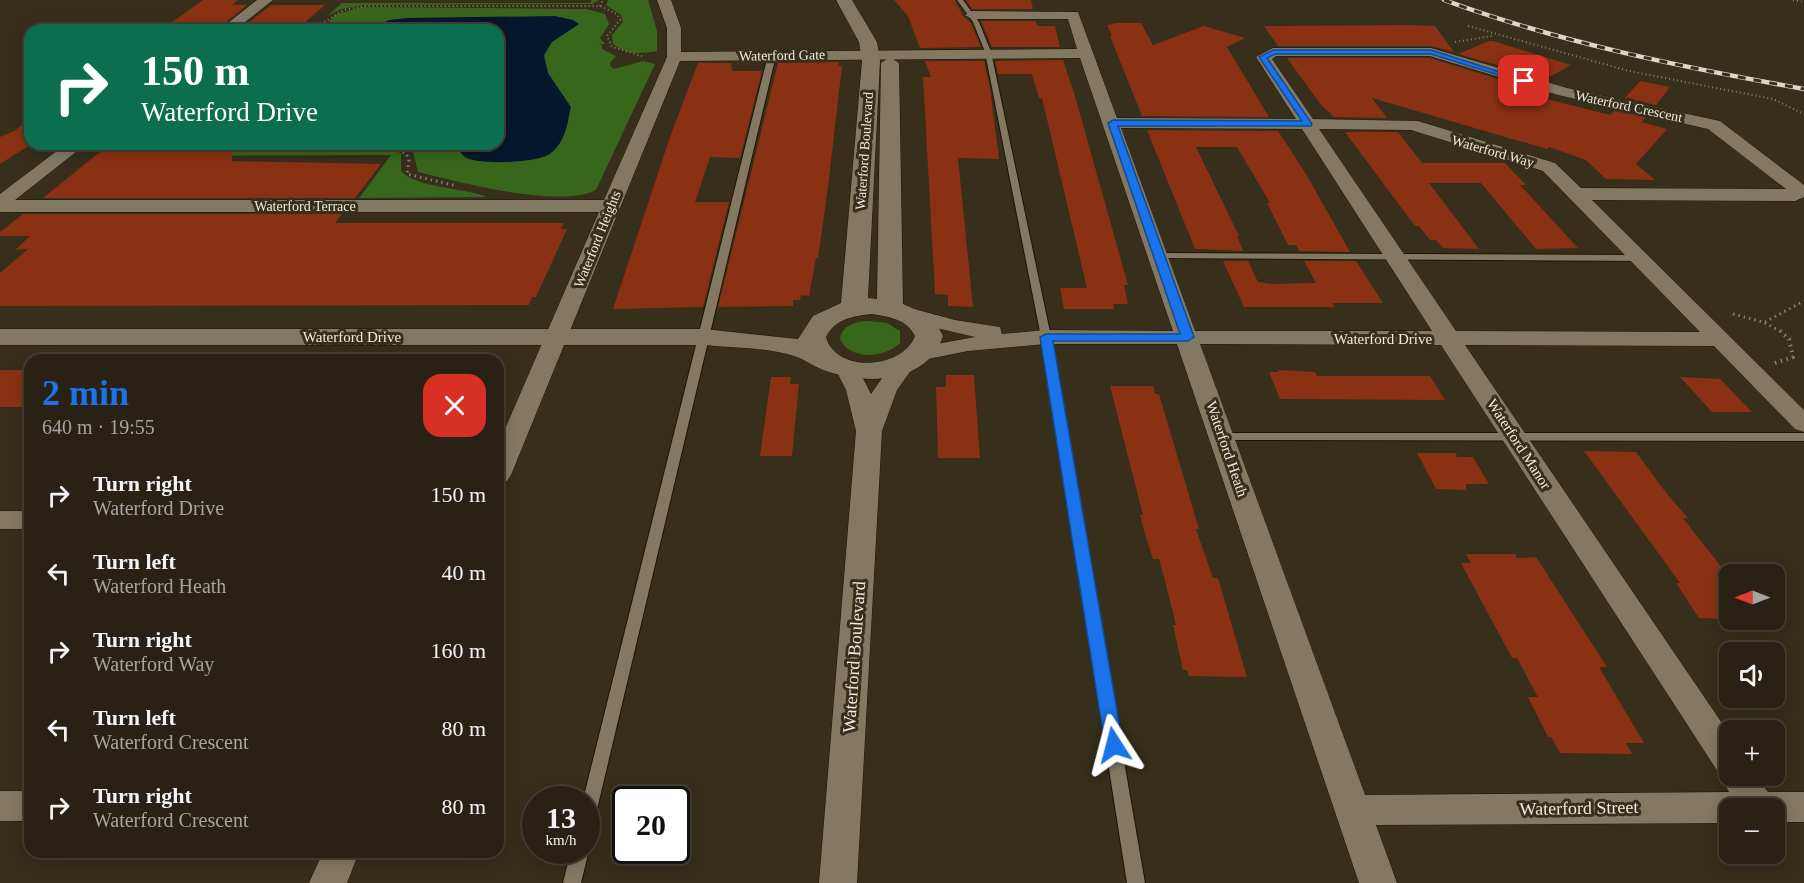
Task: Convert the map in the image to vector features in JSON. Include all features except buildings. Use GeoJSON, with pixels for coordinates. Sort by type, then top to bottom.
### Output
{"type":"FeatureCollection","features":[{"type":"Feature","properties":{"kind":"street"},"geometry":{"type":"LineString","coordinates":[[230,24],[266,0]]}},
{"type":"Feature","properties":{"kind":"street","name":"Waterford Heights"},"geometry":{"type":"LineString","coordinates":[[504,461],[674,57],[674,28],[664,0]]}},
{"type":"Feature","properties":{"kind":"street","name":"Waterford Boulevard"},"geometry":{"type":"LineString","coordinates":[[844,0],[868,42],[880,53]]}},
{"type":"Feature","properties":{"kind":"street","name":"Waterford Boulevard"},"geometry":{"type":"LineString","coordinates":[[867,0],[877,14],[902,312]]}},
{"type":"Feature","properties":{"kind":"street","name":"Waterford Heath"},"geometry":{"type":"LineString","coordinates":[[972,15],[1073,15],[1113,123],[1378,883]]}},
{"type":"Feature","properties":{"kind":"street","name":"Waterford Gate"},"geometry":{"type":"LineString","coordinates":[[674,57],[1088,52]]}},
{"type":"Feature","properties":{"kind":"street","name":"Waterford Crescent"},"geometry":{"type":"LineString","coordinates":[[1308,124],[1263,57],[1267,54],[1431,52],[1564,92],[1714,125],[1800,191],[1795,195],[1578,194]]}},
{"type":"Feature","properties":{"kind":"street","name":"Waterford Boulevard"},"geometry":{"type":"LineString","coordinates":[[855,308],[854,289],[880,53]]}},
{"type":"Feature","properties":{"kind":"street","name":"Waterford Way"},"geometry":{"type":"LineString","coordinates":[[1113,123],[1412,125],[1549,166],[1804,424]]}},
{"type":"Feature","properties":{"kind":"street","name":"Waterford Manor"},"geometry":{"type":"LineString","coordinates":[[1308,124],[1719,747]]}},
{"type":"Feature","properties":{"kind":"street"},"geometry":{"type":"LineString","coordinates":[[0,204],[69,150]]}},
{"type":"Feature","properties":{"kind":"street","name":"Waterford Terrace"},"geometry":{"type":"LineString","coordinates":[[0,204],[610,206]]}},
{"type":"Feature","properties":{"kind":"street","name":"Waterford Drive"},"geometry":{"type":"LineString","coordinates":[[704,337],[782,329],[827,318],[855,308],[902,312],[966,329],[1046,337]]}},
{"type":"Feature","properties":{"kind":"street"},"geometry":{"type":"LineString","coordinates":[[847,368],[875,371],[913,360],[930,344],[930,333],[924,324],[902,312]]}},
{"type":"Feature","properties":{"kind":"street"},"geometry":{"type":"LineString","coordinates":[[820,355],[812,337],[816,328],[827,318]]}},
{"type":"Feature","properties":{"kind":"street","name":"Waterford Drive"},"geometry":{"type":"LineString","coordinates":[[0,337],[704,337],[793,346],[820,355],[831,363],[847,368]]}},
{"type":"Feature","properties":{"kind":"street","name":"Waterford Drive"},"geometry":{"type":"LineString","coordinates":[[913,360],[968,344],[1046,337],[1720,339]]}},
{"type":"Feature","properties":{"kind":"street","name":"Waterford Boulevard"},"geometry":{"type":"LineString","coordinates":[[838,883],[869,431],[885,390],[913,360]]}},
{"type":"Feature","properties":{"kind":"street","name":"Waterford Boulevard"},"geometry":{"type":"LineString","coordinates":[[847,368],[858,390],[869,431]]}},
{"type":"Feature","properties":{"kind":"street"},"geometry":{"type":"LineString","coordinates":[[0,520],[24,520]]}},
{"type":"Feature","properties":{"kind":"street"},"geometry":{"type":"LineString","coordinates":[[0,806],[24,806]]}},
{"type":"Feature","properties":{"kind":"street","name":"Waterford Street"},"geometry":{"type":"LineString","coordinates":[[1354,810],[1719,806]]}},
{"type":"Feature","properties":{"kind":"street","name":"Waterford Street"},"geometry":{"type":"LineString","coordinates":[[1785,807],[1804,807]]}},
{"type":"Feature","properties":{"kind":"street"},"geometry":{"type":"LineString","coordinates":[[328,883],[338,858]]}},
{"type":"Feature","properties":{"kind":"lane"},"geometry":{"type":"LineString","coordinates":[[960,0],[972,15],[988,52],[1046,337],[1136,883]]}},
{"type":"Feature","properties":{"kind":"lane"},"geometry":{"type":"LineString","coordinates":[[595,786],[772,55]]}},
{"type":"Feature","properties":{"kind":"lane"},"geometry":{"type":"LineString","coordinates":[[1159,256],[1641,258]]}},
{"type":"Feature","properties":{"kind":"lane"},"geometry":{"type":"LineString","coordinates":[[1223,437],[1804,437]]}},
{"type":"Feature","properties":{"kind":"lane"},"geometry":{"type":"LineString","coordinates":[[572,883],[577,864]]}},
{"type":"Feature","properties":{"kind":"path"},"geometry":{"type":"LineString","coordinates":[[600,6],[603,0]]}},
{"type":"Feature","properties":{"kind":"path"},"geometry":{"type":"LineString","coordinates":[[1793,0],[1804,2]]}},
{"type":"Feature","properties":{"kind":"path"},"geometry":{"type":"LineString","coordinates":[[257,24],[321,24],[344,10],[364,6],[600,6],[617,14],[620,20],[607,36],[612,47],[645,57]]}},
{"type":"Feature","properties":{"kind":"path"},"geometry":{"type":"LineString","coordinates":[[1468,26],[1629,71],[1773,99],[1804,114]]}},
{"type":"Feature","properties":{"kind":"path"},"geometry":{"type":"LineString","coordinates":[[1452,45],[1464,39],[1496,35]]}},
{"type":"Feature","properties":{"kind":"path"},"geometry":{"type":"LineString","coordinates":[[396,150],[406,153],[410,160],[407,174],[460,187]]}},
{"type":"Feature","properties":{"kind":"path"},"geometry":{"type":"LineString","coordinates":[[1764,322],[1804,302]]}},
{"type":"Feature","properties":{"kind":"path"},"geometry":{"type":"LineString","coordinates":[[1733,314],[1764,322],[1790,340],[1794,350],[1793,357],[1765,364]]}},
{"type":"Feature","properties":{"kind":"green space"},"geometry":{"type":"Polygon","coordinates":[[[592,0],[600,0],[592,3],[596,4],[363,5],[342,9],[327,16],[342,3],[590,3],[592,0]]]}},
{"type":"Feature","properties":{"kind":"green space"},"geometry":{"type":"Polygon","coordinates":[[[608,0],[648,0],[657,31],[657,51],[634,53],[613,44],[612,35],[623,22],[621,15],[606,5],[608,0]]]}},
{"type":"Feature","properties":{"kind":"green space"},"geometry":{"type":"Polygon","coordinates":[[[361,7],[587,9],[605,14],[609,24],[600,38],[605,44],[598,44],[602,45],[602,49],[616,56],[610,63],[611,67],[614,69],[643,61],[655,64],[596,190],[580,195],[559,197],[509,192],[418,172],[413,151],[409,150],[504,150],[504,24],[327,24],[335,15],[361,7]]]}},
{"type":"Feature","properties":{"kind":"green space"},"geometry":{"type":"Polygon","coordinates":[[[174,150],[389,150],[401,153],[401,171],[409,177],[429,184],[487,197],[359,198],[391,155],[167,156],[174,150]]]}},
{"type":"Feature","properties":{"kind":"green space"},"geometry":{"type":"Polygon","coordinates":[[[868,321],[887,323],[900,331],[900,343],[886,352],[877,354],[859,354],[851,351],[840,339],[843,330],[854,323],[868,321]]]}},
{"type":"Feature","properties":{"kind":"water"},"geometry":{"type":"Polygon","coordinates":[[[555,16],[573,20],[579,24],[552,42],[544,55],[548,73],[571,107],[565,132],[556,148],[545,156],[510,162],[484,162],[467,158],[461,153],[459,150],[504,150],[504,24],[381,24],[389,20],[555,16]]]}},
{"type":"Feature","properties":{"kind":"railway"},"geometry":{"type":"LineString","coordinates":[[1444,0],[1577,41],[1713,72],[1804,89]]}},
{"type":"Feature","properties":{"kind":"route"},"geometry":{"type":"LineString","coordinates":[[1114,745],[1046,337],[1188,337],[1113,123],[1308,124],[1263,57],[1273,52],[1431,52],[1524,81]]}}]}
